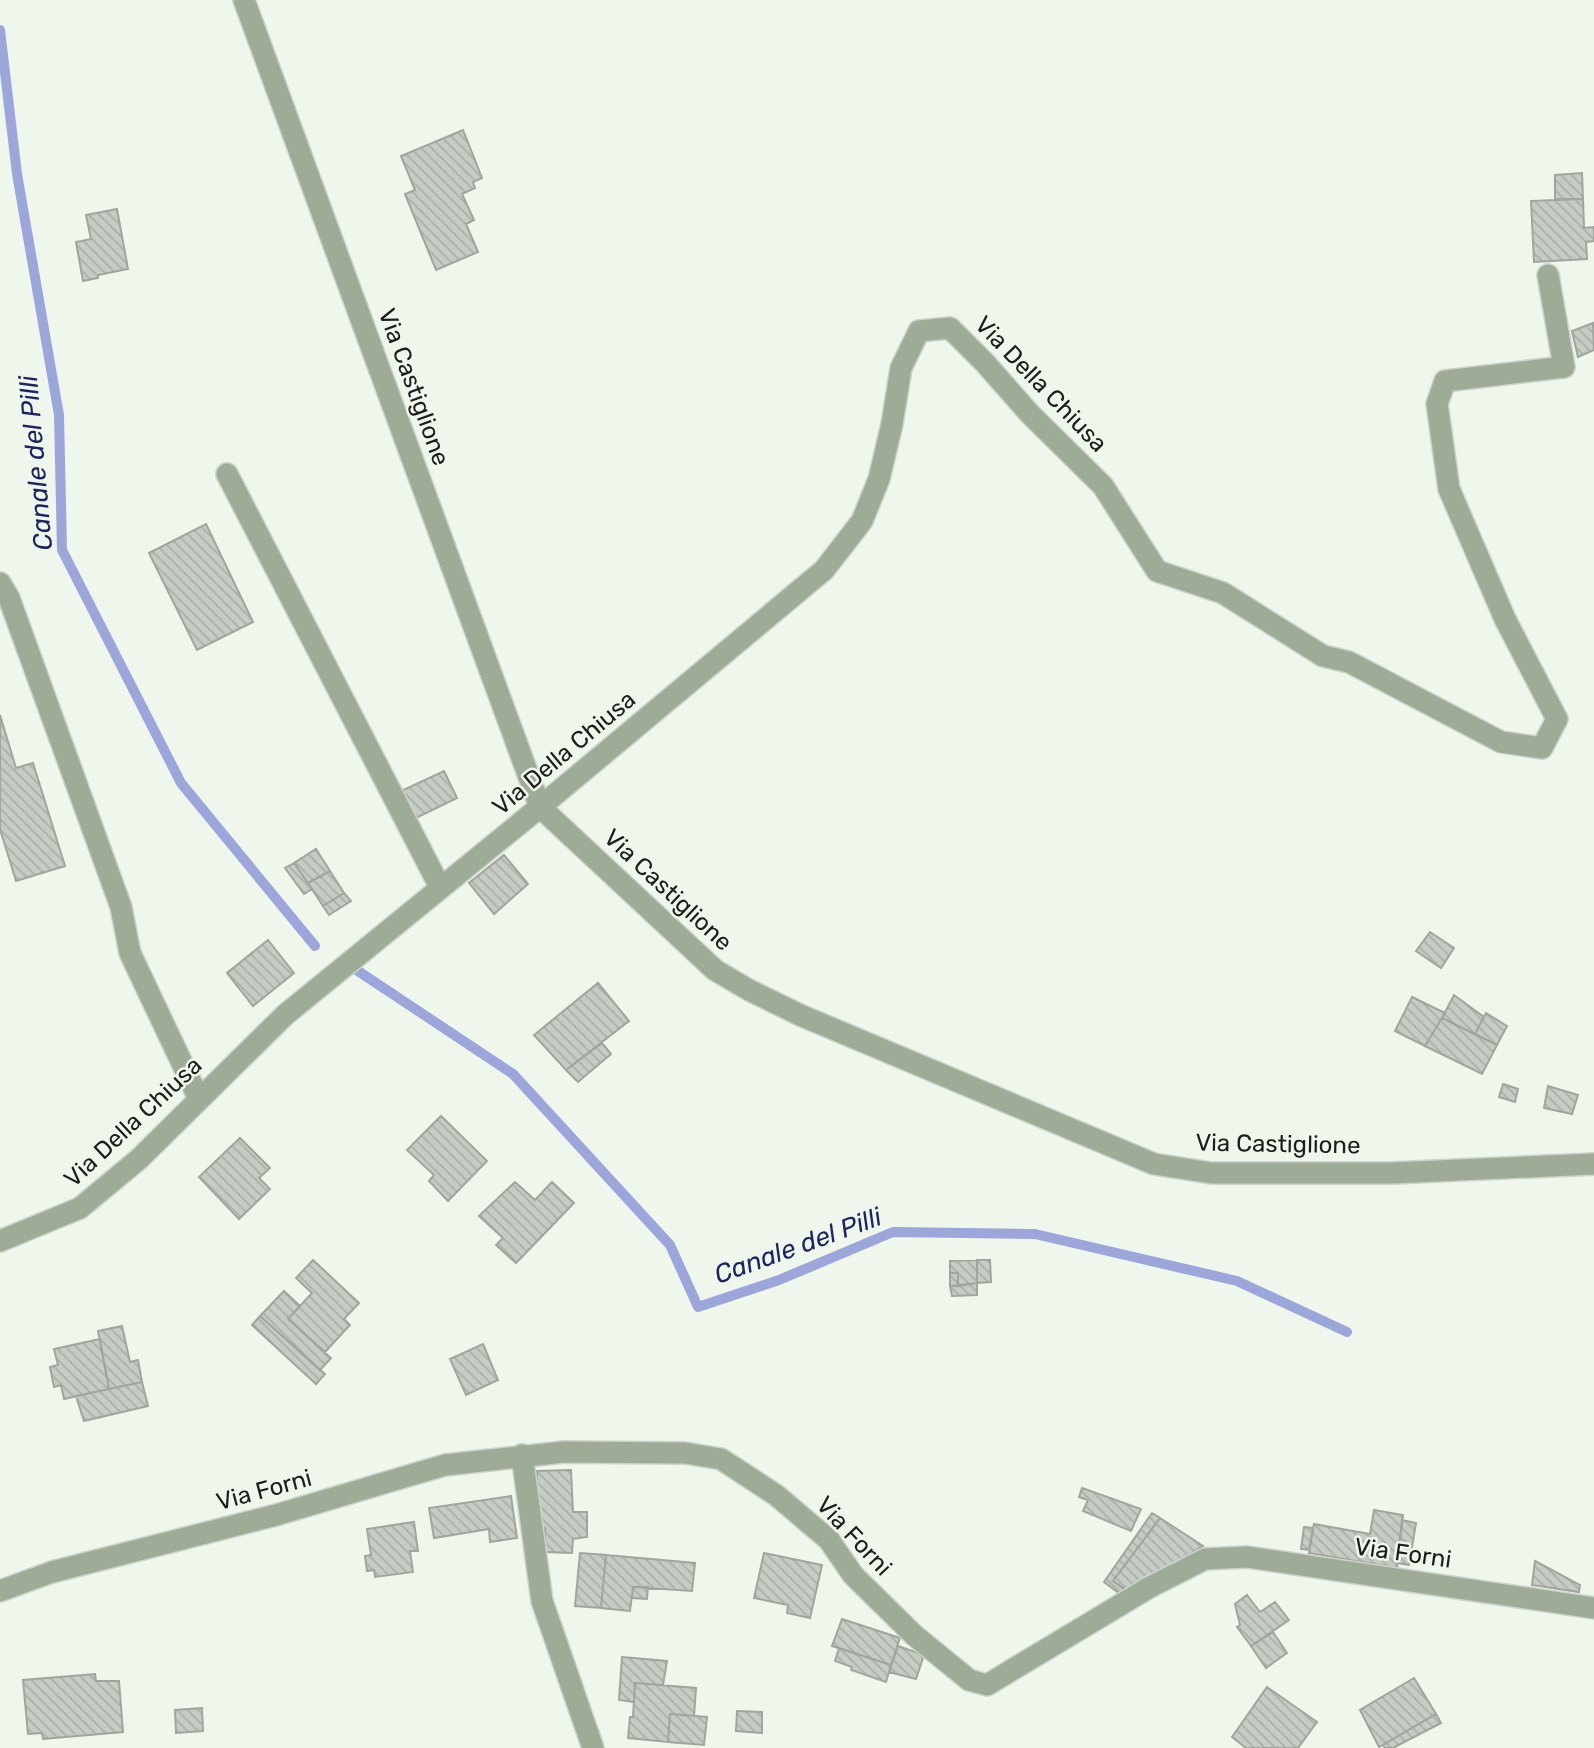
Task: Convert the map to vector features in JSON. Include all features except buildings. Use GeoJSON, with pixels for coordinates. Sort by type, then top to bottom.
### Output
{"type":"FeatureCollection","features":[{"type":"Feature","properties":{"kind":"street","name":"Via Castiglione"},"geometry":{"type":"LineString","coordinates":[[244,0],[540,807],[715,970],[749,990],[813,1020],[1154,1164],[1212,1172],[1392,1173],[1594,1164]]}},
{"type":"Feature","properties":{"kind":"street","name":"Via Della Chiusa"},"geometry":{"type":"LineString","coordinates":[[0,1241],[80,1208],[139,1159],[285,1015],[824,570],[862,521],[879,479],[901,368],[919,331],[950,328],[985,363],[1030,414],[1103,486],[1157,571],[1223,593],[1323,656],[1349,662],[1501,742],[1542,748],[1557,719],[1506,620],[1449,489],[1437,404],[1445,381],[1564,367],[1548,275]]}},
{"type":"Feature","properties":{"kind":"street"},"geometry":{"type":"LineString","coordinates":[[226,474],[440,887]]}},
{"type":"Feature","properties":{"kind":"street"},"geometry":{"type":"LineString","coordinates":[[0,583],[9,598],[121,907],[130,953],[199,1099]]}},
{"type":"Feature","properties":{"kind":"street","name":"Via Forni"},"geometry":{"type":"LineString","coordinates":[[0,1591],[52,1572],[276,1515],[445,1465],[564,1452],[685,1453],[721,1459],[776,1495],[829,1540],[853,1575],[914,1635],[969,1680],[987,1685],[1150,1587],[1205,1559],[1247,1557],[1594,1608]]}},
{"type":"Feature","properties":{"kind":"street"},"geometry":{"type":"LineString","coordinates":[[522,1455],[542,1601],[593,1748]]}},
{"type":"Feature","properties":{"kind":"waterway","name":"Canale del Pilli"},"geometry":{"type":"LineString","coordinates":[[0,30],[17,174],[59,415],[62,550],[181,783],[315,946]]}},
{"type":"Feature","properties":{"kind":"waterway","name":"Canale del Pilli"},"geometry":{"type":"LineString","coordinates":[[355,969],[513,1074],[670,1245],[698,1307],[779,1280],[893,1232],[1035,1234],[1237,1281],[1347,1332]]}}]}
